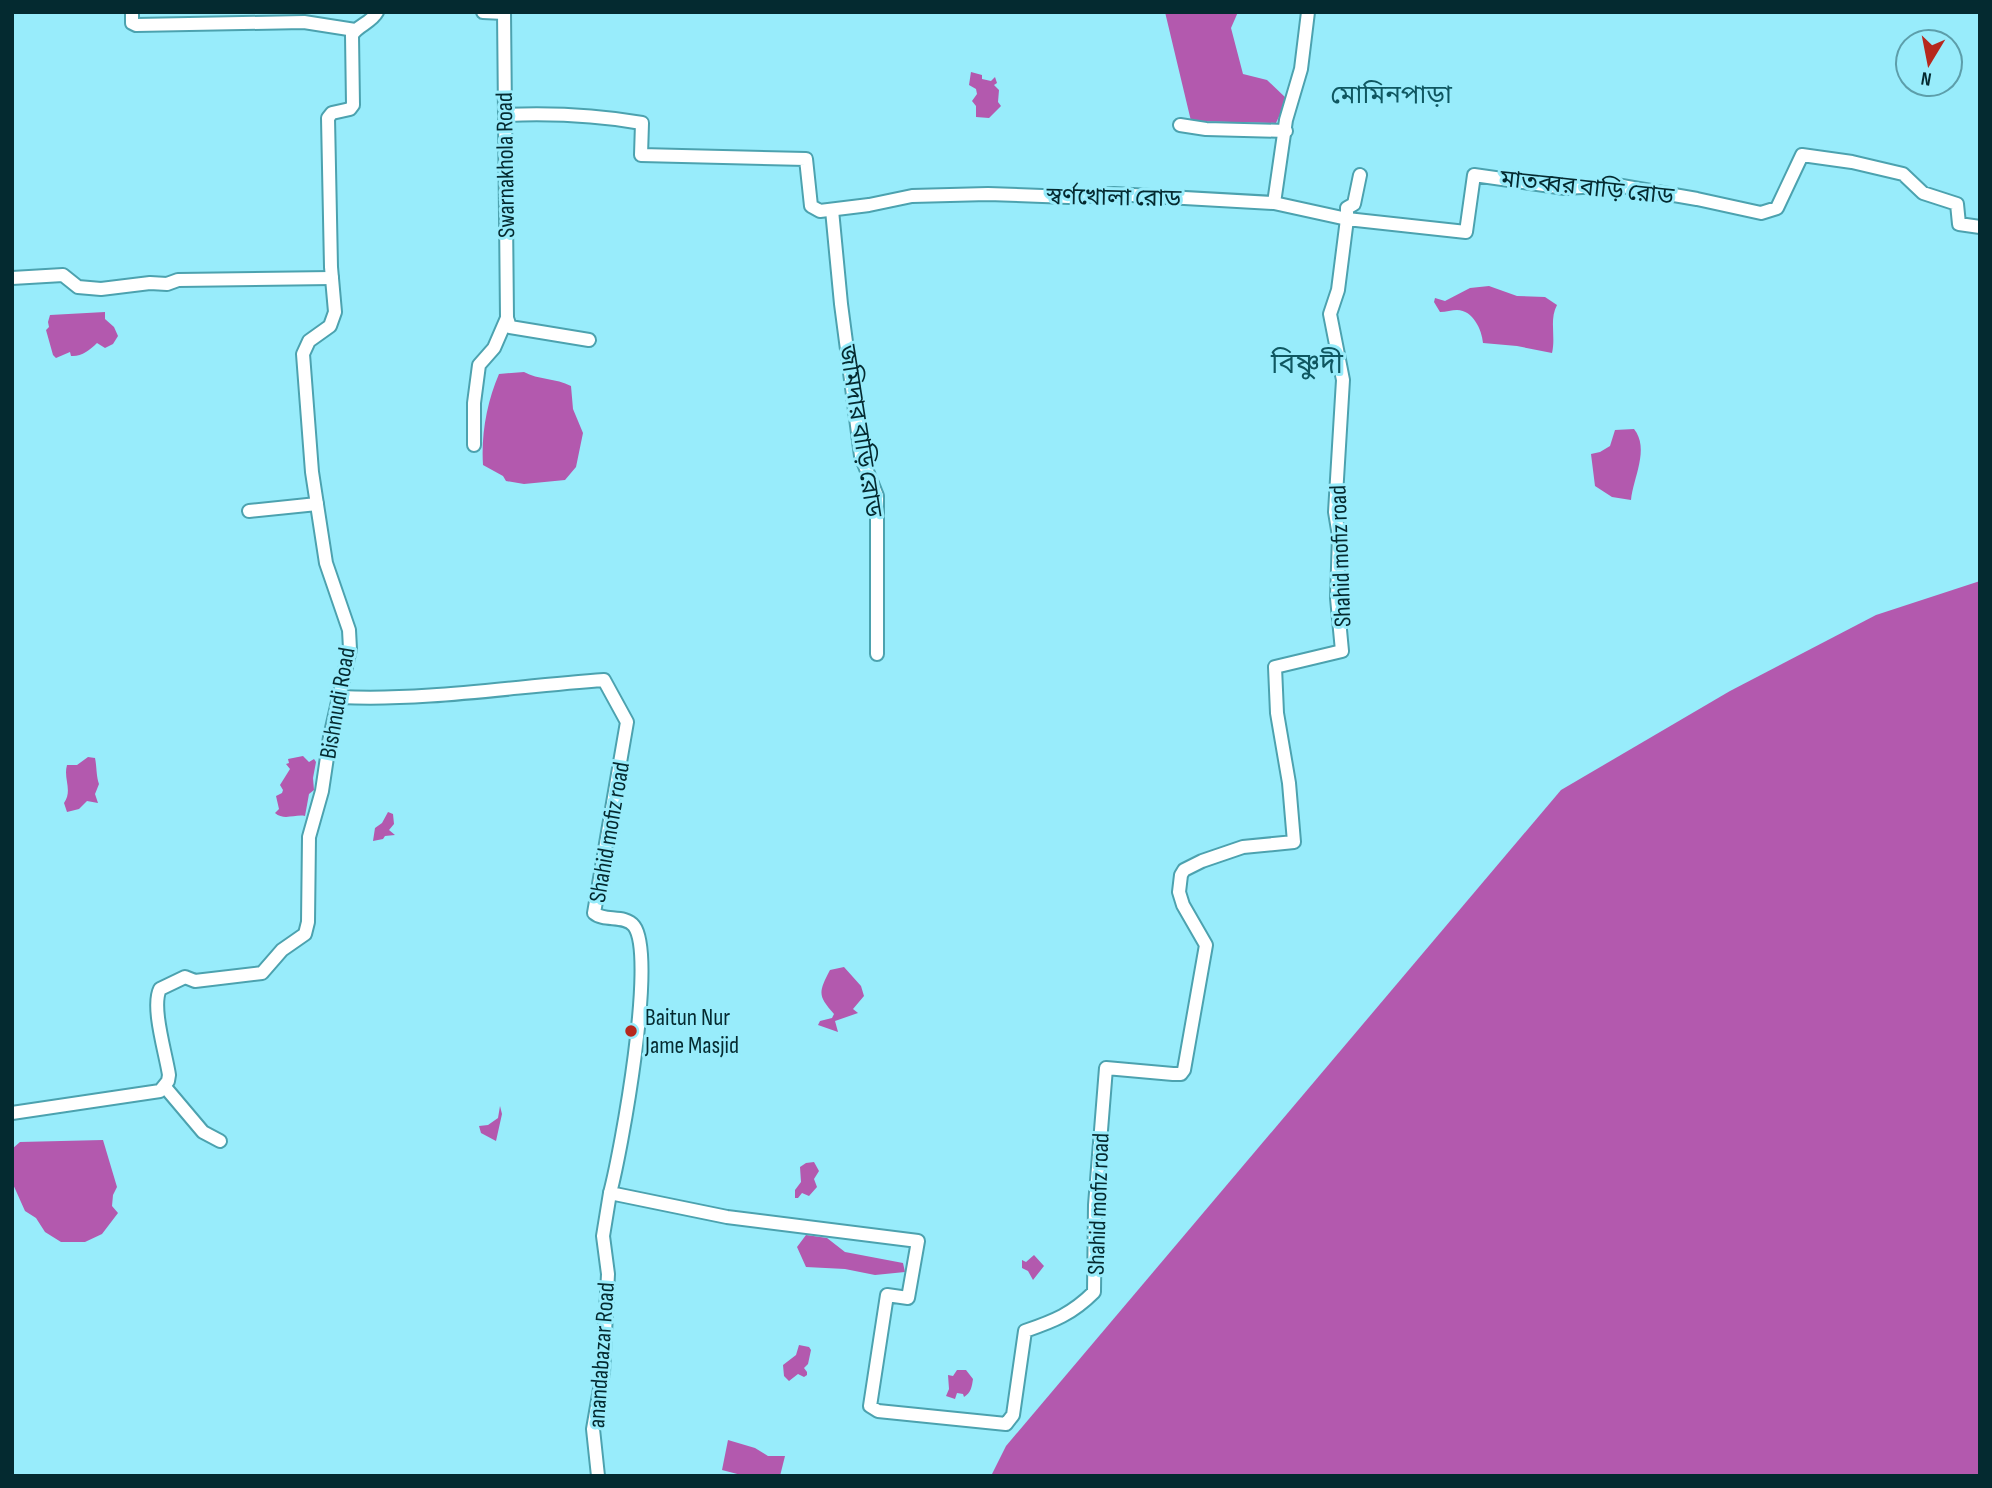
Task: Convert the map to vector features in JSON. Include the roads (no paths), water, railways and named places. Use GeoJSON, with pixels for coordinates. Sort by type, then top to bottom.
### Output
{"type":"FeatureCollection","features":[{"type":"Feature","properties":{"kind":"street"},"geometry":{"type":"LineString","coordinates":[[132,13],[132,23],[136,26],[304,22],[355,30],[370,21],[377,12]]}},
{"type":"Feature","properties":{"kind":"street"},"geometry":{"type":"LineString","coordinates":[[483,12],[504,12]]}},
{"type":"Feature","properties":{"kind":"street","name":"Swarnakhola Road"},"geometry":{"type":"LineString","coordinates":[[504,12],[507,318]]}},
{"type":"Feature","properties":{"kind":"street"},"geometry":{"type":"LineString","coordinates":[[1274,203],[1286,120],[1301,69],[1308,12]]}},
{"type":"Feature","properties":{"kind":"street"},"geometry":{"type":"LineString","coordinates":[[336,27],[355,30]]}},
{"type":"Feature","properties":{"kind":"street","name":"Bishnudi Road"},"geometry":{"type":"LineString","coordinates":[[165,1087],[169,1075],[158,1012],[157,995],[160,989],[185,977],[195,981],[262,973],[282,950],[305,934],[308,922],[309,837],[322,791],[330,737],[350,649],[349,630],[326,563],[311,459],[303,354],[309,341],[333,321],[328,118],[332,113],[350,109],[353,105],[352,39],[355,30]]}},
{"type":"Feature","properties":{"kind":"street"},"geometry":{"type":"LineString","coordinates":[[505,115],[550,113],[642,123],[641,155],[806,159],[811,206],[820,211],[832,210]]}},
{"type":"Feature","properties":{"kind":"street"},"geometry":{"type":"LineString","coordinates":[[1180,125],[1206,129],[1286,131]]}},
{"type":"Feature","properties":{"kind":"street","name":"মাতব্বর বাড়ি রোড"},"geometry":{"type":"LineString","coordinates":[[1347,219],[1466,232],[1474,175],[1565,188],[1616,185],[1760,213],[1777,208],[1802,155],[1852,162],[1903,174],[1923,193],[1957,205],[1959,225],[1980,227]]}},
{"type":"Feature","properties":{"kind":"street"},"geometry":{"type":"LineString","coordinates":[[1347,219],[1347,208],[1354,204],[1360,175]]}},
{"type":"Feature","properties":{"kind":"street","name":"স্বর্ণখোলা রোড"},"geometry":{"type":"LineString","coordinates":[[832,210],[912,196],[988,194],[1069,197],[1114,194],[1274,203],[1347,219]]}},
{"type":"Feature","properties":{"kind":"street","name":"জমিদার বাড়ি রোড"},"geometry":{"type":"LineString","coordinates":[[832,210],[861,456],[877,496],[877,654]]}},
{"type":"Feature","properties":{"kind":"street","name":"Shahid mofiz road"},"geometry":{"type":"LineString","coordinates":[[340,697],[460,694],[604,680],[627,722],[594,913],[628,921],[635,927],[642,981],[630,1092],[610,1193],[772,1224],[918,1241],[908,1298],[887,1295],[870,1406],[878,1411],[1006,1424],[1013,1415],[1025,1331],[1058,1320],[1082,1304],[1094,1292],[1095,1205],[1106,1068],[1173,1074],[1184,1070],[1206,945],[1197,925],[1183,905],[1180,892],[1181,875],[1202,861],[1243,847],[1294,842],[1275,667],[1342,650],[1337,598],[1339,536],[1335,512],[1343,380],[1330,314],[1338,290],[1347,219]]}},
{"type":"Feature","properties":{"kind":"street"},"geometry":{"type":"LineString","coordinates":[[12,278],[63,275],[78,287],[101,289],[150,283],[167,284],[178,280],[332,278]]}},
{"type":"Feature","properties":{"kind":"street"},"geometry":{"type":"LineString","coordinates":[[507,318],[510,327],[589,340]]}},
{"type":"Feature","properties":{"kind":"street"},"geometry":{"type":"LineString","coordinates":[[474,445],[474,403],[479,365],[494,348],[507,318]]}},
{"type":"Feature","properties":{"kind":"street"},"geometry":{"type":"LineString","coordinates":[[249,511],[317,504]]}},
{"type":"Feature","properties":{"kind":"street"},"geometry":{"type":"LineString","coordinates":[[12,1113],[149,1093],[165,1087],[204,1132],[220,1141]]}},
{"type":"Feature","properties":{"kind":"street","name":"anandabazar Road"},"geometry":{"type":"LineString","coordinates":[[598,1476],[593,1429],[605,1349],[608,1274],[603,1236],[610,1193]]}},
{"type":"Feature","properties":{"kind":"place","name":"Baitun Nur Jame Masjid"},"geometry":{"type":"Point","coordinates":[631,1031]}},
{"type":"Feature","properties":{"kind":"district","name":"মোমিনপাড়া"},"geometry":{"type":"Point","coordinates":[1391,94]}},
{"type":"Feature","properties":{"kind":"district","name":"বিষ্ণুদী"},"geometry":{"type":"Point","coordinates":[1307,363]}}]}
